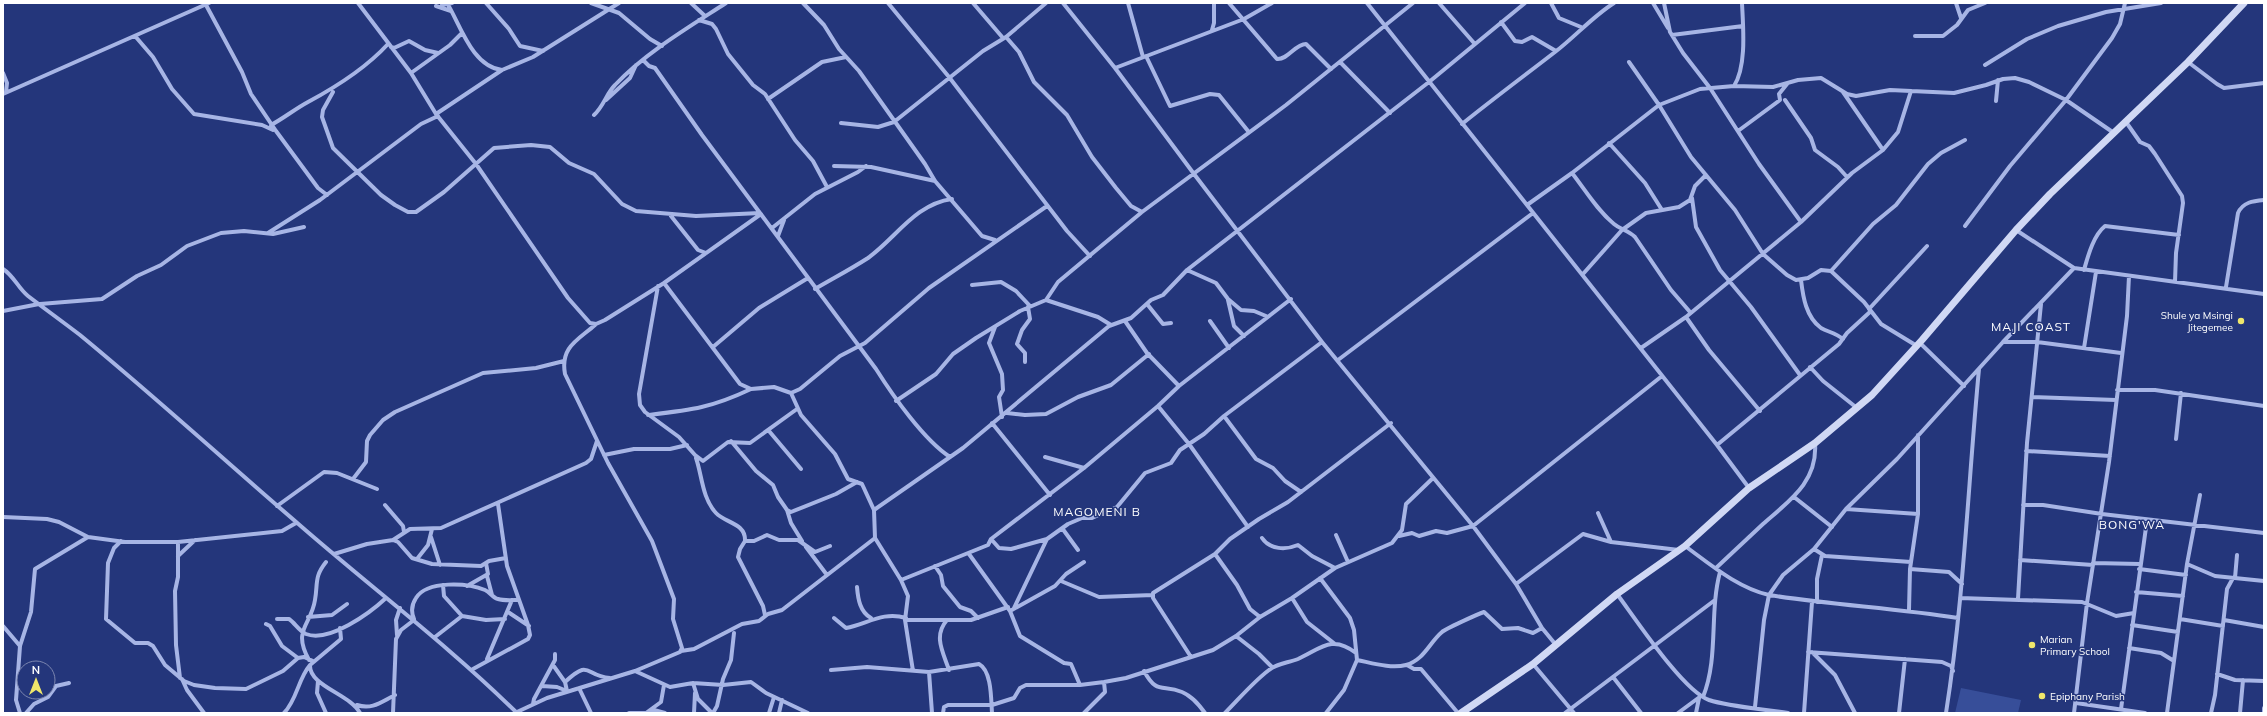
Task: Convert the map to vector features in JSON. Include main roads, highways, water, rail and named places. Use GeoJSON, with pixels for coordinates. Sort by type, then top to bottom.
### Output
{"type":"FeatureCollection","features":[{"type":"Feature","properties":{"kind":"main road"},"geometry":{"type":"LineString","coordinates":[[1460,713],[1533,664],[1617,594],[1683,548],[1749,488],[1815,443],[1872,395],[1919,344],[2016,230],[2188,62],[2244,3]]}},
{"type":"Feature","properties":{"kind":"place","name":"Shule ya Msingi Jitegemee"},"geometry":{"type":"Point","coordinates":[2241,321]}},
{"type":"Feature","properties":{"kind":"place","name":"Marian Primary School"},"geometry":{"type":"Point","coordinates":[2032,645]}},
{"type":"Feature","properties":{"kind":"place","name":"Epiphany Parish"},"geometry":{"type":"Point","coordinates":[2042,696]}},
{"type":"Feature","properties":{"kind":"district","name":"MAJI COAST"},"geometry":{"type":"Point","coordinates":[2031,327]}},
{"type":"Feature","properties":{"kind":"district","name":"MAGOMENI B"},"geometry":{"type":"Point","coordinates":[1097,512]}},
{"type":"Feature","properties":{"kind":"district","name":"BONG'WA"},"geometry":{"type":"Point","coordinates":[2132,525]}}]}
